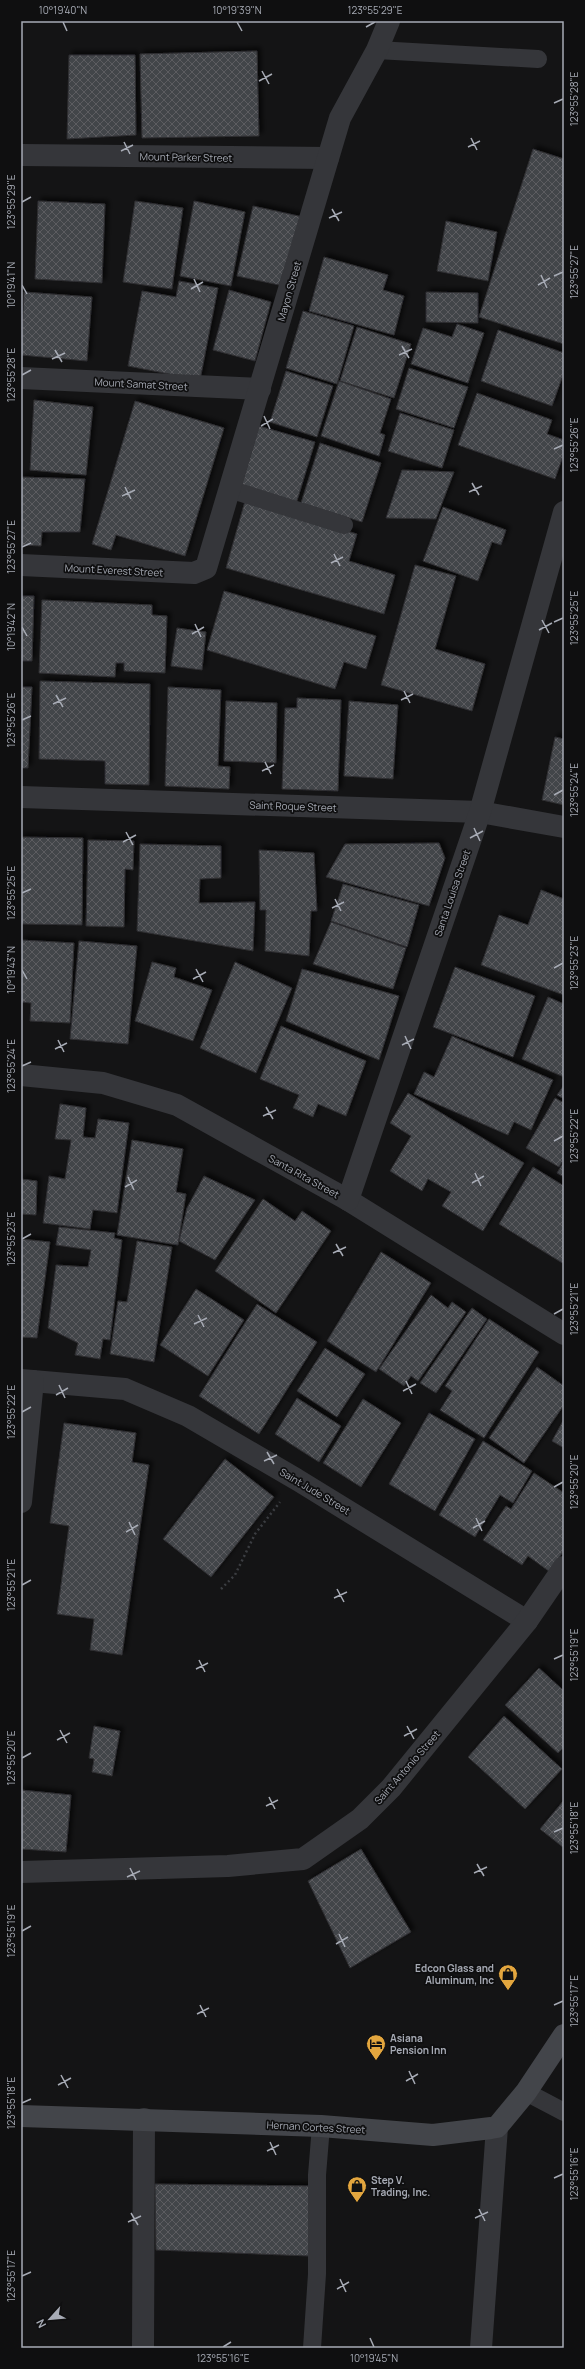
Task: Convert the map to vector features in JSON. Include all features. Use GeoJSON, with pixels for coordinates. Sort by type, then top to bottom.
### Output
{"type":"FeatureCollection","features":[{"type":"Feature","properties":{"kind":"main road"},"geometry":{"type":"LineString","coordinates":[[497,2127],[526,2092],[564,2035]]}},
{"type":"Feature","properties":{"kind":"main road","name":"Hernan Cortes Street"},"geometry":{"type":"LineString","coordinates":[[21,2116],[321,2126],[433,2135],[497,2127]]}},
{"type":"Feature","properties":{"kind":"street","name":"Mayon Street"},"geometry":{"type":"LineString","coordinates":[[206,568],[340,118],[377,50],[389,21]]}},
{"type":"Feature","properties":{"kind":"street","name":"Mount Parker Street"},"geometry":{"type":"LineString","coordinates":[[21,155],[328,158]]}},
{"type":"Feature","properties":{"kind":"street","name":"Mount Samat Street"},"geometry":{"type":"LineString","coordinates":[[21,378],[260,389]]}},
{"type":"Feature","properties":{"kind":"street","name":"Santa Louisa Street"},"geometry":{"type":"LineString","coordinates":[[348,1200],[480,812],[564,512]]}},
{"type":"Feature","properties":{"kind":"street","name":"Mount Everest Street"},"geometry":{"type":"LineString","coordinates":[[21,565],[194,574],[206,568]]}},
{"type":"Feature","properties":{"kind":"street","name":"Saint Roque Street"},"geometry":{"type":"LineString","coordinates":[[21,797],[480,812],[564,827]]}},
{"type":"Feature","properties":{"kind":"street","name":"Santa Rita Street"},"geometry":{"type":"LineString","coordinates":[[21,1075],[103,1083],[177,1106],[348,1200],[564,1334]]}},
{"type":"Feature","properties":{"kind":"street","name":"Saint Jude Street"},"geometry":{"type":"LineString","coordinates":[[27,1380],[125,1389],[188,1416],[296,1479],[527,1621]]}},
{"type":"Feature","properties":{"kind":"street"},"geometry":{"type":"LineString","coordinates":[[21,1502],[27,1380]]}},
{"type":"Feature","properties":{"kind":"street","name":"Saint Antonio Street"},"geometry":{"type":"LineString","coordinates":[[21,1872],[228,1866],[303,1859],[360,1819],[391,1788],[527,1621],[564,1567]]}},
{"type":"Feature","properties":{"kind":"street"},"geometry":{"type":"LineString","coordinates":[[143,2348],[144,2119]]}},
{"type":"Feature","properties":{"kind":"street"},"geometry":{"type":"LineString","coordinates":[[481,2348],[497,2127]]}},
{"type":"Feature","properties":{"kind":"lane"},"geometry":{"type":"LineString","coordinates":[[377,50],[538,59]]}},
{"type":"Feature","properties":{"kind":"lane"},"geometry":{"type":"LineString","coordinates":[[229,489],[344,525]]}},
{"type":"Feature","properties":{"kind":"lane"},"geometry":{"type":"LineString","coordinates":[[526,2092],[564,2112]]}},
{"type":"Feature","properties":{"kind":"lane"},"geometry":{"type":"LineString","coordinates":[[312,2348],[317,2274],[317,2175],[321,2126]]}},
{"type":"Feature","properties":{"kind":"path"},"geometry":{"type":"LineString","coordinates":[[221,1589],[235,1575],[255,1534],[296,1479]]}},
{"type":"Feature","properties":{"kind":"building"},"geometry":{"type":"Polygon","coordinates":[[[257,51],[259,136],[142,138],[140,54],[257,51]]]}},
{"type":"Feature","properties":{"kind":"building"},"geometry":{"type":"Polygon","coordinates":[[[69,55],[135,55],[136,135],[67,139],[69,55]]]}},
{"type":"Feature","properties":{"kind":"building"},"geometry":{"type":"Polygon","coordinates":[[[533,149],[564,159],[564,344],[479,317],[533,149]]]}},
{"type":"Feature","properties":{"kind":"building"},"geometry":{"type":"Polygon","coordinates":[[[38,201],[105,204],[102,283],[35,279],[38,201]]]}},
{"type":"Feature","properties":{"kind":"building"},"geometry":{"type":"Polygon","coordinates":[[[135,201],[183,208],[172,289],[123,282],[135,201]]]}},
{"type":"Feature","properties":{"kind":"building"},"geometry":{"type":"Polygon","coordinates":[[[194,201],[245,212],[231,286],[180,276],[194,201]]]}},
{"type":"Feature","properties":{"kind":"building"},"geometry":{"type":"Polygon","coordinates":[[[253,206],[303,217],[279,285],[237,276],[253,206]]]}},
{"type":"Feature","properties":{"kind":"building"},"geometry":{"type":"Polygon","coordinates":[[[446,221],[497,232],[488,281],[437,271],[446,221]]]}},
{"type":"Feature","properties":{"kind":"building"},"geometry":{"type":"Polygon","coordinates":[[[324,257],[388,275],[383,290],[404,296],[394,335],[309,311],[324,257]]]}},
{"type":"Feature","properties":{"kind":"building"},"geometry":{"type":"Polygon","coordinates":[[[179,281],[218,288],[200,380],[128,366],[142,291],[176,297],[179,281]]]}},
{"type":"Feature","properties":{"kind":"building"},"geometry":{"type":"Polygon","coordinates":[[[229,290],[271,302],[255,361],[213,350],[229,290]]]}},
{"type":"Feature","properties":{"kind":"building"},"geometry":{"type":"Polygon","coordinates":[[[24,292],[92,297],[87,361],[21,355],[24,292]]]}},
{"type":"Feature","properties":{"kind":"building"},"geometry":{"type":"Polygon","coordinates":[[[426,292],[478,293],[478,323],[426,322],[426,292]]]}},
{"type":"Feature","properties":{"kind":"building"},"geometry":{"type":"Polygon","coordinates":[[[303,311],[354,326],[337,384],[286,368],[303,311]]]}},
{"type":"Feature","properties":{"kind":"building"},"geometry":{"type":"Polygon","coordinates":[[[457,324],[484,333],[468,383],[411,364],[423,328],[452,337],[457,324]]]}},
{"type":"Feature","properties":{"kind":"building"},"geometry":{"type":"Polygon","coordinates":[[[357,327],[411,344],[394,398],[340,381],[357,327]]]}},
{"type":"Feature","properties":{"kind":"building"},"geometry":{"type":"Polygon","coordinates":[[[498,330],[564,353],[564,372],[552,406],[481,381],[498,330]]]}},
{"type":"Feature","properties":{"kind":"building"},"geometry":{"type":"Polygon","coordinates":[[[409,368],[468,387],[454,428],[396,409],[409,368]]]}},
{"type":"Feature","properties":{"kind":"building"},"geometry":{"type":"Polygon","coordinates":[[[286,371],[333,386],[317,437],[270,422],[286,371]]]}},
{"type":"Feature","properties":{"kind":"building"},"geometry":{"type":"Polygon","coordinates":[[[339,381],[391,399],[380,433],[385,435],[379,456],[321,436],[339,381]]]}},
{"type":"Feature","properties":{"kind":"building"},"geometry":{"type":"Polygon","coordinates":[[[477,393],[552,420],[547,434],[564,440],[564,453],[555,479],[458,445],[477,393]]]}},
{"type":"Feature","properties":{"kind":"building"},"geometry":{"type":"Polygon","coordinates":[[[34,400],[93,407],[86,475],[30,470],[34,400]]]}},
{"type":"Feature","properties":{"kind":"building"},"geometry":{"type":"Polygon","coordinates":[[[135,401],[224,428],[185,556],[116,535],[111,550],[92,544],[135,401]]]}},
{"type":"Feature","properties":{"kind":"building"},"geometry":{"type":"Polygon","coordinates":[[[400,413],[454,430],[442,468],[388,451],[400,413]]]}},
{"type":"Feature","properties":{"kind":"building"},"geometry":{"type":"Polygon","coordinates":[[[259,426],[315,442],[296,504],[241,487],[259,426]]]}},
{"type":"Feature","properties":{"kind":"building"},"geometry":{"type":"Polygon","coordinates":[[[320,443],[381,463],[362,522],[301,503],[320,443]]]}},
{"type":"Feature","properties":{"kind":"building"},"geometry":{"type":"Polygon","coordinates":[[[402,470],[454,472],[436,519],[386,518],[402,470]]]}},
{"type":"Feature","properties":{"kind":"building"},"geometry":{"type":"Polygon","coordinates":[[[21,477],[85,479],[80,532],[42,532],[41,546],[21,545],[21,477]]]}},
{"type":"Feature","properties":{"kind":"building"},"geometry":{"type":"Polygon","coordinates":[[[245,501],[357,534],[349,561],[395,575],[384,614],[226,568],[245,501]]]}},
{"type":"Feature","properties":{"kind":"building"},"geometry":{"type":"Polygon","coordinates":[[[443,507],[506,530],[501,545],[492,542],[478,581],[423,561],[443,507]]]}},
{"type":"Feature","properties":{"kind":"building"},"geometry":{"type":"Polygon","coordinates":[[[415,565],[456,576],[435,649],[485,664],[472,711],[381,685],[415,565]]]}},
{"type":"Feature","properties":{"kind":"building"},"geometry":{"type":"Polygon","coordinates":[[[224,591],[376,636],[366,669],[344,662],[335,689],[207,650],[224,591]]]}},
{"type":"Feature","properties":{"kind":"building"},"geometry":{"type":"Polygon","coordinates":[[[21,596],[34,596],[32,661],[21,661],[21,596]]]}},
{"type":"Feature","properties":{"kind":"building"},"geometry":{"type":"Polygon","coordinates":[[[42,600],[152,605],[152,615],[167,616],[165,673],[124,671],[124,663],[116,663],[115,677],[39,673],[42,600]]]}},
{"type":"Feature","properties":{"kind":"building"},"geometry":{"type":"Polygon","coordinates":[[[177,628],[206,632],[202,670],[171,666],[177,628]]]}},
{"type":"Feature","properties":{"kind":"building"},"geometry":{"type":"Polygon","coordinates":[[[40,681],[150,684],[149,785],[105,784],[105,761],[39,759],[40,681]]]}},
{"type":"Feature","properties":{"kind":"building"},"geometry":{"type":"Polygon","coordinates":[[[21,687],[32,687],[28,768],[21,768],[21,687]]]}},
{"type":"Feature","properties":{"kind":"building"},"geometry":{"type":"Polygon","coordinates":[[[168,687],[221,690],[218,766],[230,767],[229,789],[165,786],[168,687]]]}},
{"type":"Feature","properties":{"kind":"building"},"geometry":{"type":"Polygon","coordinates":[[[297,698],[341,700],[338,791],[282,789],[285,708],[297,708],[297,698]]]}},
{"type":"Feature","properties":{"kind":"building"},"geometry":{"type":"Polygon","coordinates":[[[226,701],[277,703],[276,763],[224,761],[226,701]]]}},
{"type":"Feature","properties":{"kind":"building"},"geometry":{"type":"Polygon","coordinates":[[[349,701],[398,705],[393,779],[344,776],[349,701]]]}},
{"type":"Feature","properties":{"kind":"building"},"geometry":{"type":"Polygon","coordinates":[[[555,737],[564,739],[564,805],[542,800],[555,737]]]}},
{"type":"Feature","properties":{"kind":"building"},"geometry":{"type":"Polygon","coordinates":[[[21,837],[83,838],[82,925],[21,924],[21,837]]]}},
{"type":"Feature","properties":{"kind":"building"},"geometry":{"type":"Polygon","coordinates":[[[88,840],[134,841],[133,870],[125,869],[124,927],[86,926],[88,840]]]}},
{"type":"Feature","properties":{"kind":"building"},"geometry":{"type":"Polygon","coordinates":[[[439,843],[445,858],[429,906],[326,877],[345,844],[439,843]]]}},
{"type":"Feature","properties":{"kind":"building"},"geometry":{"type":"Polygon","coordinates":[[[140,844],[221,846],[221,878],[200,879],[199,903],[255,902],[253,951],[137,931],[140,844]]]}},
{"type":"Feature","properties":{"kind":"building"},"geometry":{"type":"Polygon","coordinates":[[[259,850],[314,853],[317,911],[311,911],[309,956],[265,951],[266,910],[260,910],[259,850]]]}},
{"type":"Feature","properties":{"kind":"building"},"geometry":{"type":"Polygon","coordinates":[[[343,884],[419,905],[407,947],[331,921],[343,884]]]}},
{"type":"Feature","properties":{"kind":"building"},"geometry":{"type":"Polygon","coordinates":[[[541,890],[564,899],[564,995],[481,965],[499,915],[528,925],[541,890]]]}},
{"type":"Feature","properties":{"kind":"building"},"geometry":{"type":"Polygon","coordinates":[[[331,922],[406,948],[393,989],[313,964],[331,922]]]}},
{"type":"Feature","properties":{"kind":"building"},"geometry":{"type":"Polygon","coordinates":[[[21,940],[74,943],[70,1023],[30,1021],[31,1003],[21,1002],[21,940]]]}},
{"type":"Feature","properties":{"kind":"building"},"geometry":{"type":"Polygon","coordinates":[[[79,941],[137,946],[128,1044],[70,1039],[79,941]]]}},
{"type":"Feature","properties":{"kind":"building"},"geometry":{"type":"Polygon","coordinates":[[[152,962],[176,968],[174,977],[212,990],[193,1041],[135,1021],[152,962]]]}},
{"type":"Feature","properties":{"kind":"building"},"geometry":{"type":"Polygon","coordinates":[[[235,962],[292,988],[256,1073],[200,1048],[235,962]]]}},
{"type":"Feature","properties":{"kind":"building"},"geometry":{"type":"Polygon","coordinates":[[[455,967],[535,996],[513,1057],[433,1027],[455,967]]]}},
{"type":"Feature","properties":{"kind":"building"},"geometry":{"type":"Polygon","coordinates":[[[302,969],[399,996],[379,1060],[286,1021],[302,969]]]}},
{"type":"Feature","properties":{"kind":"building"},"geometry":{"type":"Polygon","coordinates":[[[548,997],[564,1004],[564,1077],[522,1059],[548,997]]]}},
{"type":"Feature","properties":{"kind":"building"},"geometry":{"type":"Polygon","coordinates":[[[281,1026],[366,1061],[346,1116],[318,1104],[313,1117],[293,1108],[299,1095],[260,1079],[281,1026]]]}},
{"type":"Feature","properties":{"kind":"building"},"geometry":{"type":"Polygon","coordinates":[[[452,1036],[553,1080],[531,1130],[514,1122],[508,1135],[414,1094],[424,1072],[434,1077],[452,1036]]]}},
{"type":"Feature","properties":{"kind":"building"},"geometry":{"type":"Polygon","coordinates":[[[564,1085],[564,1099],[557,1095],[564,1085]]]}},
{"type":"Feature","properties":{"kind":"building"},"geometry":{"type":"Polygon","coordinates":[[[408,1093],[524,1163],[483,1231],[442,1206],[451,1192],[428,1179],[422,1191],[390,1171],[411,1136],[390,1123],[408,1093]]]}},
{"type":"Feature","properties":{"kind":"building"},"geometry":{"type":"Polygon","coordinates":[[[555,1098],[564,1103],[564,1159],[559,1167],[526,1148],[555,1098]]]}},
{"type":"Feature","properties":{"kind":"building"},"geometry":{"type":"Polygon","coordinates":[[[60,1104],[86,1108],[83,1137],[95,1138],[98,1119],[129,1123],[117,1213],[93,1210],[90,1229],[43,1223],[49,1176],[65,1179],[71,1140],[55,1139],[60,1104]]]}},
{"type":"Feature","properties":{"kind":"building"},"geometry":{"type":"Polygon","coordinates":[[[132,1140],[183,1149],[176,1192],[186,1194],[178,1245],[117,1235],[132,1140]]]}},
{"type":"Feature","properties":{"kind":"building"},"geometry":{"type":"Polygon","coordinates":[[[564,1161],[564,1177],[557,1173],[564,1161]]]}},
{"type":"Feature","properties":{"kind":"building"},"geometry":{"type":"Polygon","coordinates":[[[533,1167],[564,1186],[564,1264],[499,1224],[533,1167]]]}},
{"type":"Feature","properties":{"kind":"building"},"geometry":{"type":"Polygon","coordinates":[[[204,1176],[255,1200],[215,1260],[179,1241],[187,1208],[204,1176]]]}},
{"type":"Feature","properties":{"kind":"building"},"geometry":{"type":"Polygon","coordinates":[[[21,1179],[37,1181],[36,1215],[21,1214],[21,1179]]]}},
{"type":"Feature","properties":{"kind":"building"},"geometry":{"type":"Polygon","coordinates":[[[263,1199],[295,1221],[302,1211],[331,1231],[276,1313],[215,1271],[263,1199]]]}},
{"type":"Feature","properties":{"kind":"building"},"geometry":{"type":"Polygon","coordinates":[[[59,1227],[115,1233],[114,1238],[122,1240],[110,1340],[103,1339],[100,1359],[75,1355],[78,1343],[48,1328],[56,1265],[88,1267],[91,1250],[56,1245],[59,1227]]]}},
{"type":"Feature","properties":{"kind":"building"},"geometry":{"type":"Polygon","coordinates":[[[21,1239],[50,1242],[37,1338],[21,1337],[21,1239]]]}},
{"type":"Feature","properties":{"kind":"building"},"geometry":{"type":"Polygon","coordinates":[[[137,1241],[172,1247],[154,1362],[110,1354],[118,1301],[127,1302],[137,1241]]]}},
{"type":"Feature","properties":{"kind":"building"},"geometry":{"type":"Polygon","coordinates":[[[381,1252],[431,1283],[376,1372],[327,1341],[381,1252]]]}},
{"type":"Feature","properties":{"kind":"building"},"geometry":{"type":"Polygon","coordinates":[[[196,1289],[244,1320],[208,1376],[160,1345],[196,1289]]]}},
{"type":"Feature","properties":{"kind":"building"},"geometry":{"type":"Polygon","coordinates":[[[431,1295],[448,1308],[452,1302],[466,1312],[418,1381],[411,1376],[404,1386],[379,1369],[431,1295]]]}},
{"type":"Feature","properties":{"kind":"building"},"geometry":{"type":"Polygon","coordinates":[[[257,1304],[317,1342],[259,1434],[199,1396],[257,1304]]]}},
{"type":"Feature","properties":{"kind":"building"},"geometry":{"type":"Polygon","coordinates":[[[472,1308],[487,1319],[436,1393],[420,1383],[472,1308]]]}},
{"type":"Feature","properties":{"kind":"building"},"geometry":{"type":"Polygon","coordinates":[[[489,1319],[539,1352],[484,1438],[440,1410],[452,1391],[445,1386],[489,1319]]]}},
{"type":"Feature","properties":{"kind":"building"},"geometry":{"type":"Polygon","coordinates":[[[325,1348],[365,1374],[337,1417],[297,1391],[325,1348]]]}},
{"type":"Feature","properties":{"kind":"building"},"geometry":{"type":"Polygon","coordinates":[[[537,1367],[564,1386],[564,1405],[524,1463],[489,1438],[537,1367]]]}},
{"type":"Feature","properties":{"kind":"building"},"geometry":{"type":"Polygon","coordinates":[[[297,1398],[341,1426],[319,1462],[275,1434],[297,1398]]]}},
{"type":"Feature","properties":{"kind":"building"},"geometry":{"type":"Polygon","coordinates":[[[363,1399],[401,1423],[361,1487],[323,1463],[363,1399]]]}},
{"type":"Feature","properties":{"kind":"building"},"geometry":{"type":"Polygon","coordinates":[[[429,1413],[475,1439],[435,1511],[389,1484],[429,1413]]]}},
{"type":"Feature","properties":{"kind":"building"},"geometry":{"type":"Polygon","coordinates":[[[564,1419],[564,1448],[552,1441],[564,1419]]]}},
{"type":"Feature","properties":{"kind":"building"},"geometry":{"type":"Polygon","coordinates":[[[64,1423],[136,1433],[132,1462],[149,1465],[122,1655],[90,1650],[94,1619],[57,1614],[69,1526],[50,1523],[64,1423]]]}},
{"type":"Feature","properties":{"kind":"building"},"geometry":{"type":"Polygon","coordinates":[[[483,1441],[532,1471],[513,1503],[500,1495],[475,1537],[439,1515],[483,1441]]]}},
{"type":"Feature","properties":{"kind":"building"},"geometry":{"type":"Polygon","coordinates":[[[225,1459],[274,1497],[211,1577],[163,1539],[225,1459]]]}},
{"type":"Feature","properties":{"kind":"building"},"geometry":{"type":"Polygon","coordinates":[[[534,1473],[564,1493],[564,1550],[550,1572],[528,1556],[522,1565],[483,1540],[506,1506],[511,1509],[534,1473]]]}},
{"type":"Feature","properties":{"kind":"building"},"geometry":{"type":"Polygon","coordinates":[[[539,1668],[564,1691],[564,1747],[558,1753],[505,1705],[539,1668]]]}},
{"type":"Feature","properties":{"kind":"building"},"geometry":{"type":"Polygon","coordinates":[[[504,1716],[562,1769],[525,1809],[468,1757],[504,1716]]]}},
{"type":"Feature","properties":{"kind":"building"},"geometry":{"type":"Polygon","coordinates":[[[94,1726],[120,1731],[112,1776],[92,1772],[94,1759],[89,1758],[94,1726]]]}},
{"type":"Feature","properties":{"kind":"building"},"geometry":{"type":"Polygon","coordinates":[[[21,1790],[71,1795],[66,1852],[21,1849],[21,1790]]]}},
{"type":"Feature","properties":{"kind":"building"},"geometry":{"type":"Polygon","coordinates":[[[564,1800],[564,1848],[540,1829],[564,1800]]]}},
{"type":"Feature","properties":{"kind":"building"},"geometry":{"type":"Polygon","coordinates":[[[361,1849],[411,1932],[350,1968],[308,1881],[361,1849]]]}},
{"type":"Feature","properties":{"kind":"building"},"geometry":{"type":"Polygon","coordinates":[[[155,2184],[312,2186],[309,2256],[156,2250],[155,2184]]]}},
{"type":"Feature","properties":{"kind":"place","name":"Edcon Glass and Aluminum, Inc"},"geometry":{"type":"Point","coordinates":[508,1991]}},
{"type":"Feature","properties":{"kind":"place","name":"Asiana Pension Inn"},"geometry":{"type":"Point","coordinates":[376,2061]}},
{"type":"Feature","properties":{"kind":"place","name":"Step V. Trading, Inc."},"geometry":{"type":"Point","coordinates":[357,2203]}}]}
